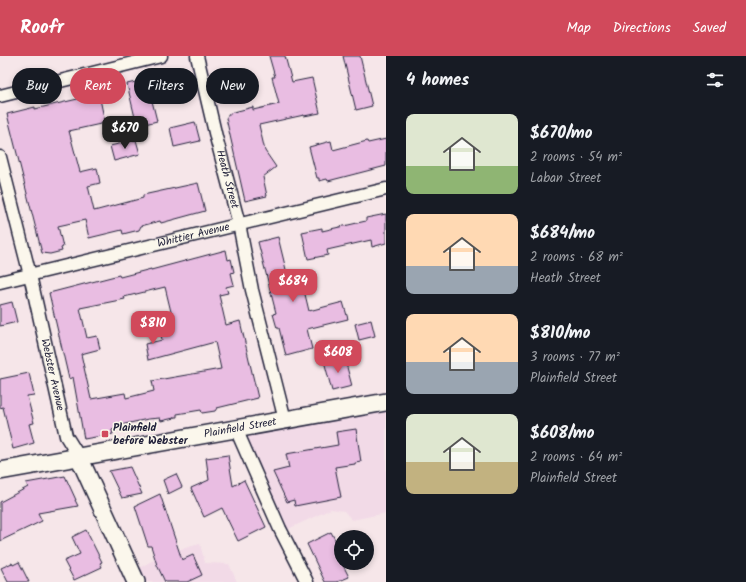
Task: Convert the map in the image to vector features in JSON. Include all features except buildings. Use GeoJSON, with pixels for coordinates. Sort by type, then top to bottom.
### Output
{"type":"FeatureCollection","features":[{"type":"Feature","properties":{"kind":"main road","name":"Plainfield Street"},"geometry":{"type":"LineString","coordinates":[[0,471],[386,402]]}},
{"type":"Feature","properties":{"kind":"main road","name":"Webster Avenue"},"geometry":{"type":"LineString","coordinates":[[79,457],[136,582]]}},
{"type":"Feature","properties":{"kind":"street"},"geometry":{"type":"LineString","coordinates":[[0,96],[162,56]]}},
{"type":"Feature","properties":{"kind":"street","name":"Heath Street"},"geometry":{"type":"LineString","coordinates":[[197,56],[239,224],[252,290],[285,420]]}},
{"type":"Feature","properties":{"kind":"street","name":"Webster Avenue"},"geometry":{"type":"LineString","coordinates":[[0,157],[30,275],[66,436],[79,457]]}},
{"type":"Feature","properties":{"kind":"street","name":"Whittier Avenue"},"geometry":{"type":"LineString","coordinates":[[0,282],[386,189]]}},
{"type":"Feature","properties":{"kind":"street"},"geometry":{"type":"LineString","coordinates":[[236,429],[280,529],[307,582]]}},
{"type":"Feature","properties":{"kind":"shaded area"},"geometry":{"type":"Polygon","coordinates":[[[386,408],[386,513],[352,520],[344,511],[331,509],[286,530],[243,433],[386,408]]]}},
{"type":"Feature","properties":{"kind":"shaded area"},"geometry":{"type":"Polygon","coordinates":[[[200,544],[205,563],[229,564],[237,582],[136,582],[135,570],[169,552],[200,544]]]}},
{"type":"Feature","properties":{"kind":"place","name":"Plainfield before Webster"},"geometry":{"type":"Point","coordinates":[105,434]}}]}
